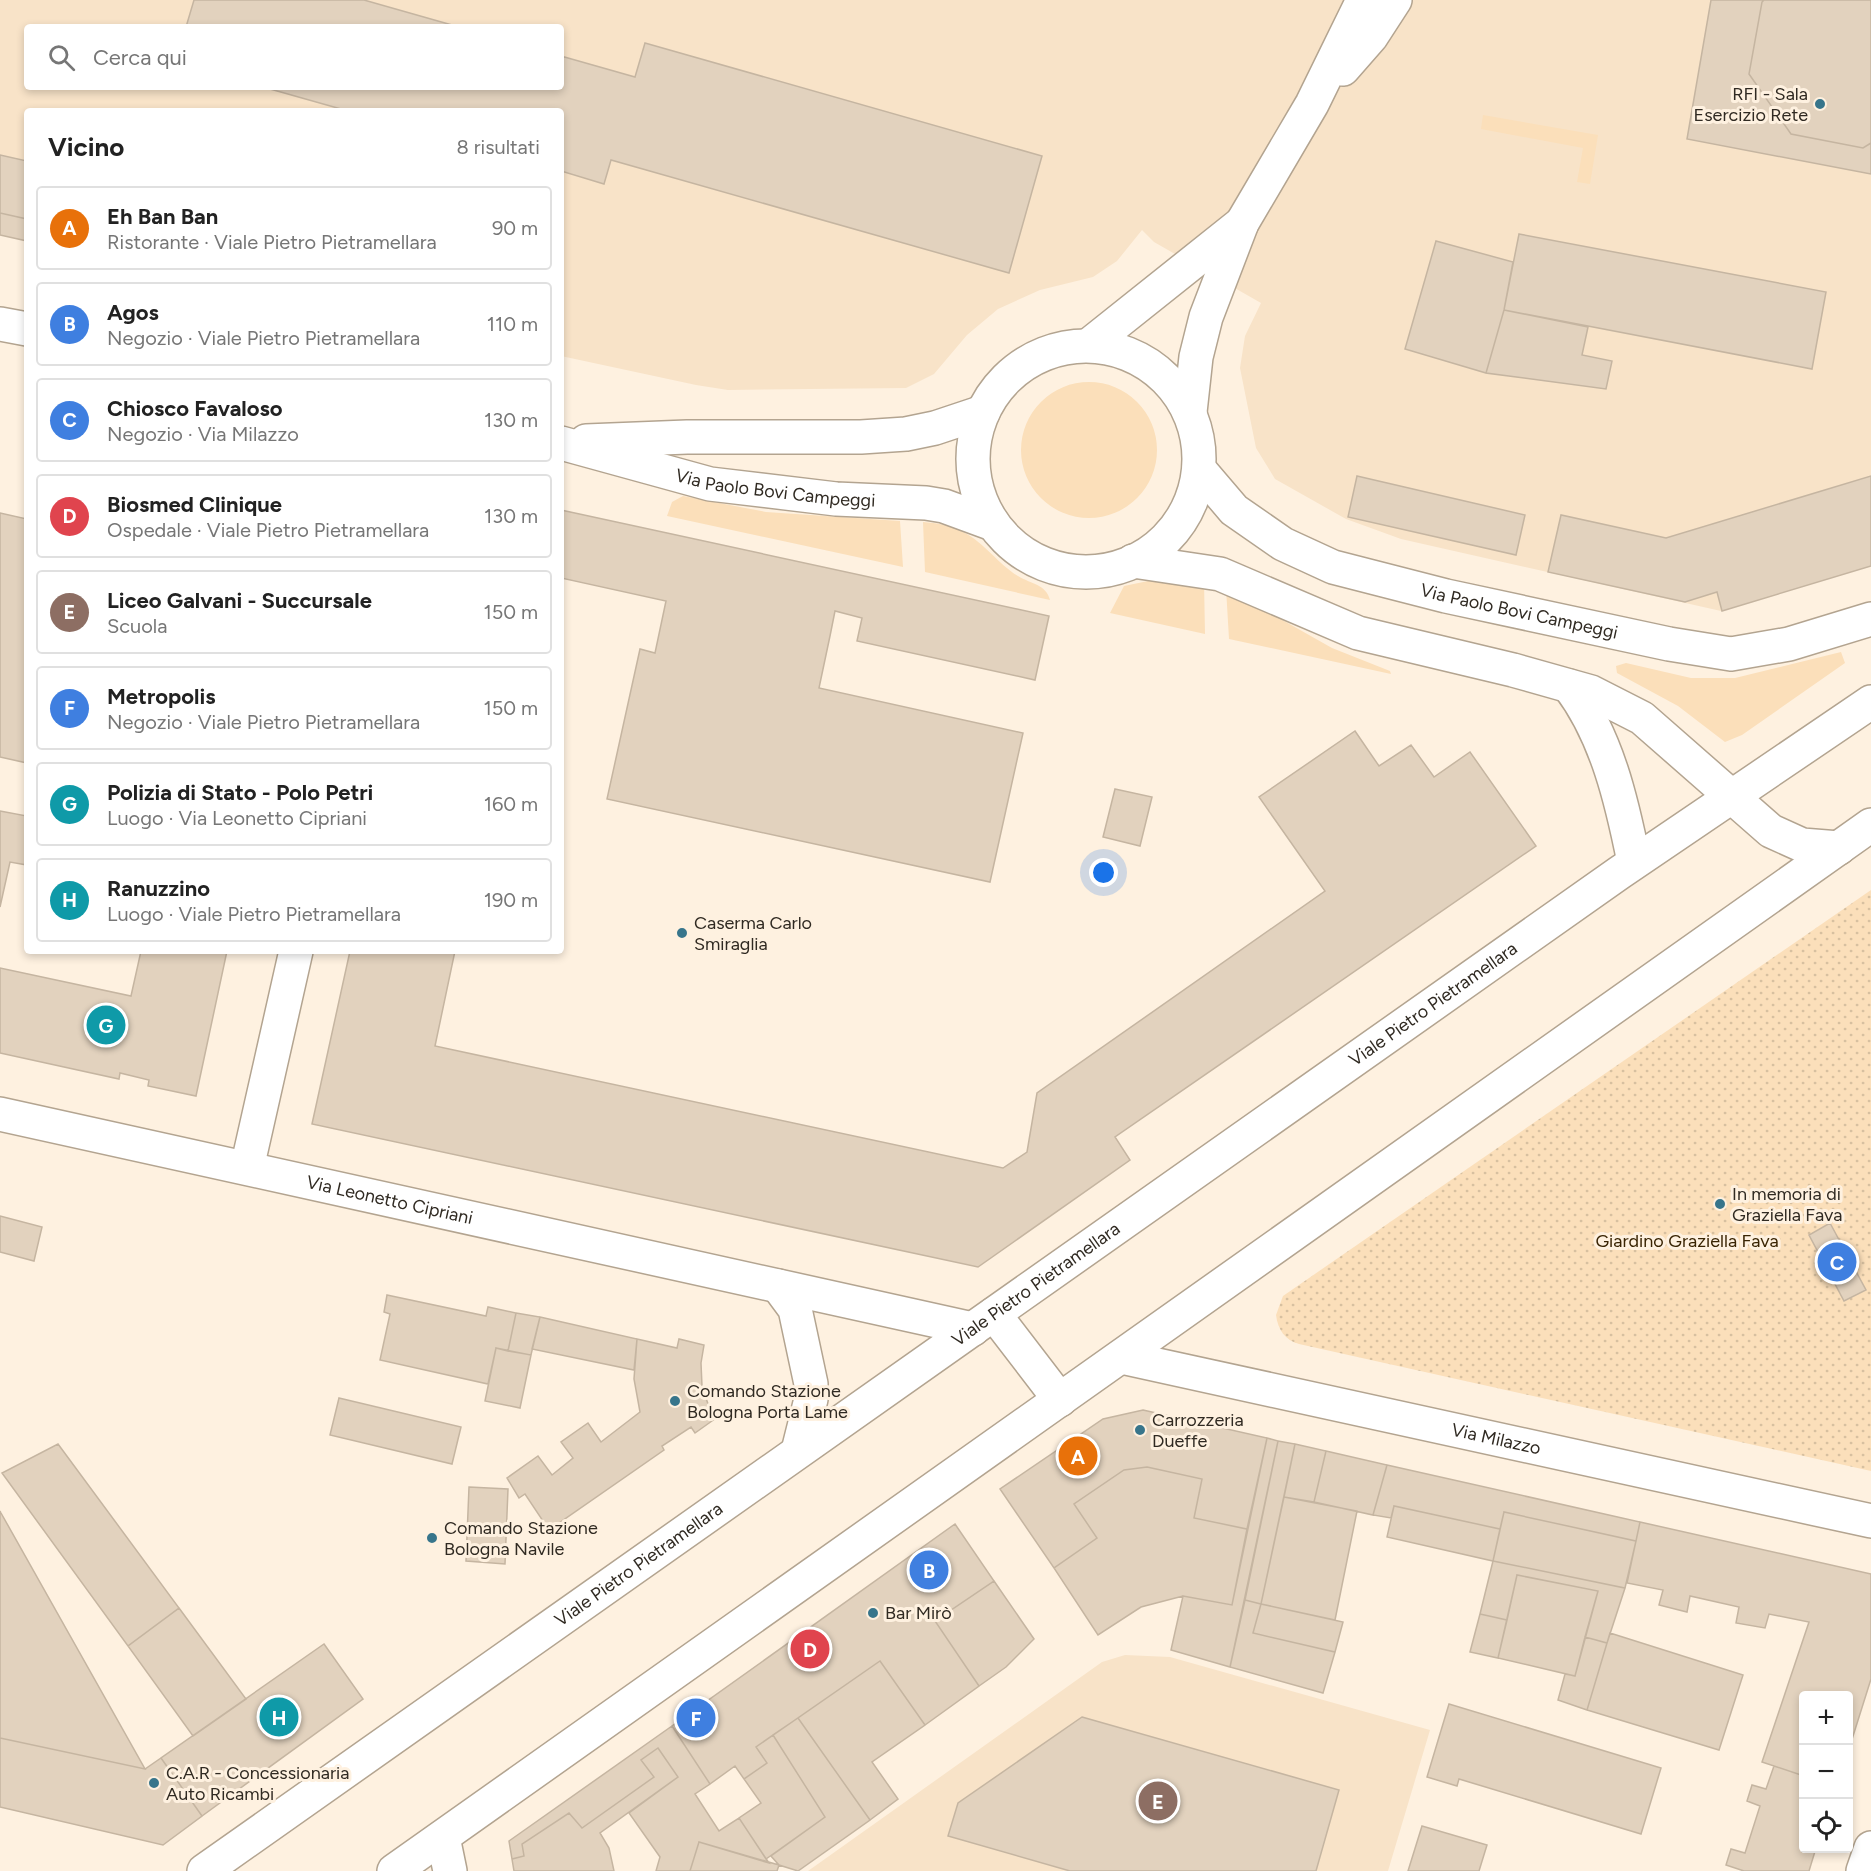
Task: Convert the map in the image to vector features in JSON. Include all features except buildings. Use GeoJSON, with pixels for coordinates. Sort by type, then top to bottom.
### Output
{"type":"FeatureCollection","features":[{"type":"Feature","properties":{"kind":"street"},"geometry":{"type":"LineString","coordinates":[[1190,412],[1196,357],[1206,317],[1242,222],[1312,104],[1362,0]]}},
{"type":"Feature","properties":{"kind":"street"},"geometry":{"type":"LineString","coordinates":[[1312,104],[1371,37],[1395,0]]}},
{"type":"Feature","properties":{"kind":"street"},"geometry":{"type":"LineString","coordinates":[[1089,345],[1242,222]]}},
{"type":"Feature","properties":{"kind":"street"},"geometry":{"type":"LineString","coordinates":[[0,324],[24,328]]}},
{"type":"Feature","properties":{"kind":"street"},"geometry":{"type":"LineString","coordinates":[[1089,345],[1120,351],[1149,364],[1173,386],[1190,412],[1198,440],[1199,469],[1192,498],[1179,524],[1158,546],[1133,561],[1103,570],[1072,571],[1041,562],[1015,546],[993,524],[980,498],[973,469],[974,440],[983,412],[1001,384],[1026,362],[1056,350],[1089,345]]}},
{"type":"Feature","properties":{"kind":"street","name":"Via Paolo Bovi Campeggi"},"geometry":{"type":"LineString","coordinates":[[564,443],[687,437],[861,437],[906,434],[935,428],[983,412]]}},
{"type":"Feature","properties":{"kind":"street","name":"Via Paolo Bovi Campeggi"},"geometry":{"type":"LineString","coordinates":[[564,444],[710,484],[836,499],[926,503],[960,511],[993,524]]}},
{"type":"Feature","properties":{"kind":"street","name":"Via Paolo Bovi Campeggi"},"geometry":{"type":"LineString","coordinates":[[1199,469],[1234,510],[1283,544],[1333,567],[1446,596],[1669,644],[1731,654],[1788,644],[1871,619]]}},
{"type":"Feature","properties":{"kind":"street"},"geometry":{"type":"LineString","coordinates":[[1133,561],[1220,574],[1358,633],[1569,686],[1609,700],[1642,718],[1771,831],[1802,845],[1839,848]]}},
{"type":"Feature","properties":{"kind":"street"},"geometry":{"type":"LineString","coordinates":[[1569,686],[1578,698],[1605,751],[1621,803],[1634,862]]}},
{"type":"Feature","properties":{"kind":"street","name":"Viale Pietro Pietramellara"},"geometry":{"type":"LineString","coordinates":[[204,1871],[1634,862],[1871,702]]}},
{"type":"Feature","properties":{"kind":"street"},"geometry":{"type":"LineString","coordinates":[[394,1871],[1871,825]]}},
{"type":"Feature","properties":{"kind":"street"},"geometry":{"type":"LineString","coordinates":[[247,1168],[295,954]]}},
{"type":"Feature","properties":{"kind":"street","name":"Via Leonetto Cipriani"},"geometry":{"type":"LineString","coordinates":[[0,1114],[778,1286],[983,1321]]}},
{"type":"Feature","properties":{"kind":"street"},"geometry":{"type":"LineString","coordinates":[[778,1286],[795,1309],[811,1384],[811,1399],[798,1451]]}},
{"type":"Feature","properties":{"kind":"street"},"geometry":{"type":"LineString","coordinates":[[983,1321],[1060,1400]]}},
{"type":"Feature","properties":{"kind":"street","name":"Via Milazzo"},"geometry":{"type":"LineString","coordinates":[[1121,1357],[1871,1521]]}},
{"type":"Feature","properties":{"kind":"street"},"geometry":{"type":"LineString","coordinates":[[443,1837],[450,1871]]}},
{"type":"Feature","properties":{"kind":"street"},"geometry":{"type":"LineString","coordinates":[[1863,1871],[1871,1848]]}},
{"type":"Feature","properties":{"kind":"shaded area"},"geometry":{"type":"Polygon","coordinates":[[[0,0],[1871,0],[1871,566],[1721,611],[1401,539],[1346,519],[1275,479],[1256,448],[1240,368],[1245,336],[1261,303],[1154,242],[1142,230],[1117,261],[1093,277],[1040,290],[998,309],[967,335],[934,374],[906,388],[728,390],[564,357],[564,108],[24,108],[24,240],[0,235],[0,0]]]}},
{"type":"Feature","properties":{"kind":"shaded area"},"geometry":{"type":"Polygon","coordinates":[[[1125,1655],[1170,1657],[1430,1730],[1388,1871],[808,1871],[1102,1662],[1125,1655]]]}},
{"type":"Feature","properties":{"kind":"green space"},"geometry":{"type":"Polygon","coordinates":[[[1483,115],[1598,135],[1590,184],[1577,182],[1583,148],[1481,129],[1483,115]]]}},
{"type":"Feature","properties":{"kind":"green space"},"geometry":{"type":"Polygon","coordinates":[[[1089,382],[1115,387],[1137,402],[1152,424],[1157,450],[1152,476],[1137,498],[1115,513],[1089,518],[1063,513],[1041,498],[1026,476],[1021,450],[1026,424],[1041,402],[1063,387],[1089,382]]]}},
{"type":"Feature","properties":{"kind":"green space"},"geometry":{"type":"Polygon","coordinates":[[[683,496],[766,512],[900,521],[903,567],[667,516],[672,502],[683,496]]]}},
{"type":"Feature","properties":{"kind":"green space"},"geometry":{"type":"Polygon","coordinates":[[[923,522],[948,526],[971,536],[1011,571],[1042,587],[1050,600],[925,572],[923,522]]]}},
{"type":"Feature","properties":{"kind":"green space"},"geometry":{"type":"Polygon","coordinates":[[[1153,580],[1204,581],[1205,634],[1110,613],[1124,586],[1153,580]]]}},
{"type":"Feature","properties":{"kind":"green space"},"geometry":{"type":"Polygon","coordinates":[[[1226,588],[1332,648],[1390,671],[1391,674],[1229,639],[1226,588]]]}},
{"type":"Feature","properties":{"kind":"green space"},"geometry":{"type":"Polygon","coordinates":[[[1841,652],[1845,663],[1742,735],[1725,742],[1678,706],[1617,673],[1616,666],[1626,663],[1691,678],[1735,678],[1841,652]]]}},
{"type":"Feature","properties":{"kind":"green space","name":"Giardino Graziella Fava"},"geometry":{"type":"Polygon","coordinates":[[[1871,890],[1871,1471],[1299,1344],[1283,1334],[1276,1315],[1283,1296],[1871,890]]]}},
{"type":"Feature","properties":{"kind":"place","name":"RFI - Sala Esercizio Rete"},"geometry":{"type":"Point","coordinates":[1820,104]}},
{"type":"Feature","properties":{"kind":"place","name":"Caserma Carlo Smiraglia"},"geometry":{"type":"Point","coordinates":[682,933]}},
{"type":"Feature","properties":{"kind":"place","name":"Polizia di Stato - Polo Petri"},"geometry":{"type":"Point","coordinates":[106,1025]}},
{"type":"Feature","properties":{"kind":"place","name":"In memoria di Graziella Fava"},"geometry":{"type":"Point","coordinates":[1720,1204]}},
{"type":"Feature","properties":{"kind":"place","name":"Chiosco Favaloso"},"geometry":{"type":"Point","coordinates":[1837,1262]}},
{"type":"Feature","properties":{"kind":"place","name":"Comando Stazione Bologna Porta Lame"},"geometry":{"type":"Point","coordinates":[675,1401]}},
{"type":"Feature","properties":{"kind":"place","name":"Carrozzeria Dueffe"},"geometry":{"type":"Point","coordinates":[1140,1430]}},
{"type":"Feature","properties":{"kind":"place","name":"Eh Ban Ban"},"geometry":{"type":"Point","coordinates":[1078,1456]}},
{"type":"Feature","properties":{"kind":"place","name":"Comando Stazione Bologna Navile"},"geometry":{"type":"Point","coordinates":[432,1538]}},
{"type":"Feature","properties":{"kind":"place","name":"Agos"},"geometry":{"type":"Point","coordinates":[929,1570]}},
{"type":"Feature","properties":{"kind":"place","name":"Bar Mirò"},"geometry":{"type":"Point","coordinates":[873,1613]}},
{"type":"Feature","properties":{"kind":"place","name":"Biosmed Clinique"},"geometry":{"type":"Point","coordinates":[810,1649]}},
{"type":"Feature","properties":{"kind":"place","name":"Ranuzzino"},"geometry":{"type":"Point","coordinates":[279,1717]}},
{"type":"Feature","properties":{"kind":"place","name":"Metropolis"},"geometry":{"type":"Point","coordinates":[696,1718]}},
{"type":"Feature","properties":{"kind":"place","name":"C.A.R - Concessionaria Auto Ricambi"},"geometry":{"type":"Point","coordinates":[154,1783]}},
{"type":"Feature","properties":{"kind":"place","name":"Liceo Galvani - Succursale"},"geometry":{"type":"Point","coordinates":[1158,1801]}}]}
